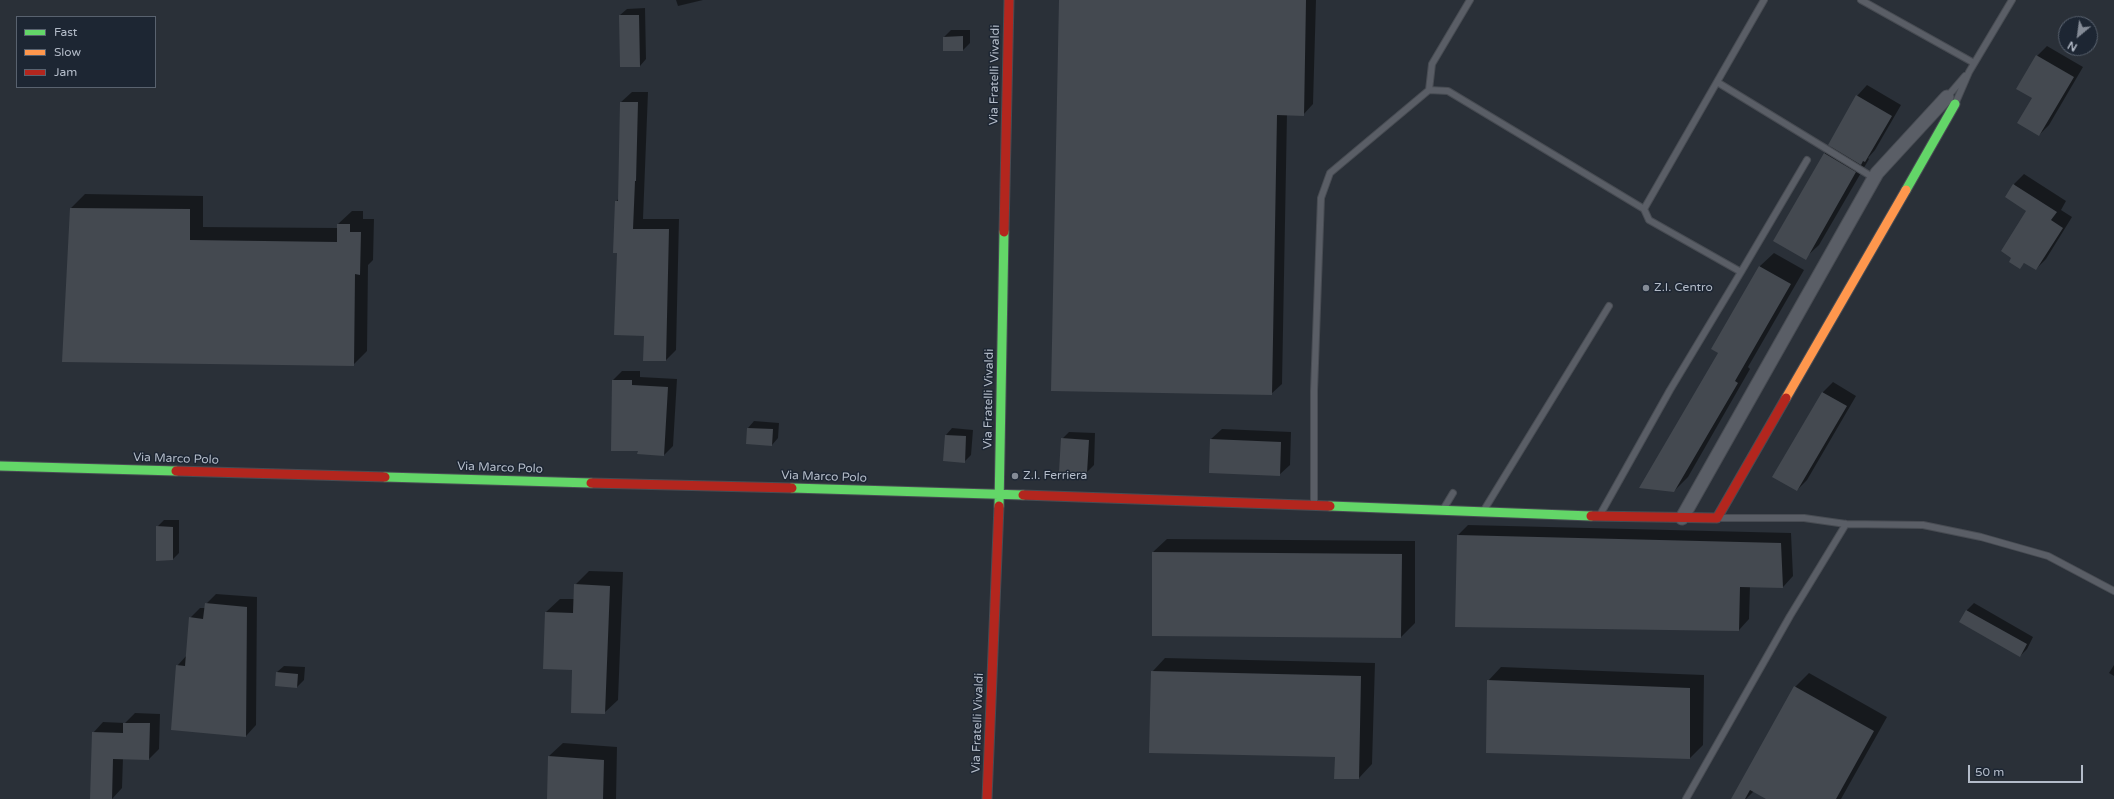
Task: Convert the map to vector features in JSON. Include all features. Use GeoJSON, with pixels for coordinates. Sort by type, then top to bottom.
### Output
{"type":"FeatureCollection","features":[{"type":"Feature","properties":{"kind":"street","name":"Via Fratelli Vivaldi"},"geometry":{"type":"LineString","coordinates":[[987,799],[999,494],[1009,0]]}},
{"type":"Feature","properties":{"kind":"street"},"geometry":{"type":"LineString","coordinates":[[1682,518],[1874,178],[1951,100]]}},
{"type":"Feature","properties":{"kind":"street"},"geometry":{"type":"LineString","coordinates":[[1717,518],[1951,100]]}},
{"type":"Feature","properties":{"kind":"street","name":"Via Marco Polo"},"geometry":{"type":"LineString","coordinates":[[0,466],[999,494],[1482,513],[1717,518]]}},
{"type":"Feature","properties":{"kind":"lane"},"geometry":{"type":"LineString","coordinates":[[1429,90],[1432,64],[1470,0]]}},
{"type":"Feature","properties":{"kind":"lane"},"geometry":{"type":"LineString","coordinates":[[1644,209],[1764,0]]}},
{"type":"Feature","properties":{"kind":"lane"},"geometry":{"type":"LineString","coordinates":[[1861,0],[1974,63]]}},
{"type":"Feature","properties":{"kind":"lane"},"geometry":{"type":"LineString","coordinates":[[1951,100],[2012,0]]}},
{"type":"Feature","properties":{"kind":"lane"},"geometry":{"type":"LineString","coordinates":[[1951,100],[1969,72]]}},
{"type":"Feature","properties":{"kind":"lane"},"geometry":{"type":"LineString","coordinates":[[1717,82],[1874,178]]}},
{"type":"Feature","properties":{"kind":"lane"},"geometry":{"type":"LineString","coordinates":[[1314,506],[1314,391],[1321,198],[1330,173],[1429,90],[1448,91],[1644,209],[1649,220],[1741,272]]}},
{"type":"Feature","properties":{"kind":"lane"},"geometry":{"type":"LineString","coordinates":[[1599,516],[1670,390],[1807,160]]}},
{"type":"Feature","properties":{"kind":"lane"},"geometry":{"type":"LineString","coordinates":[[1482,513],[1609,306]]}},
{"type":"Feature","properties":{"kind":"lane"},"geometry":{"type":"LineString","coordinates":[[1442,511],[1453,493]]}},
{"type":"Feature","properties":{"kind":"lane"},"geometry":{"type":"LineString","coordinates":[[1717,518],[1804,518],[1846,524],[1923,525],[1982,537],[2048,556],[2114,591]]}},
{"type":"Feature","properties":{"kind":"lane"},"geometry":{"type":"LineString","coordinates":[[1686,799],[1790,616],[1846,524]]}},
{"type":"Feature","properties":{"kind":"building"},"geometry":{"type":"Polygon","coordinates":[[[1059,0],[1306,0],[1304,116],[1277,115],[1272,395],[1051,391],[1059,0]]]}},
{"type":"Feature","properties":{"kind":"building"},"geometry":{"type":"Polygon","coordinates":[[[619,15],[639,15],[640,67],[620,67],[619,15]]]}},
{"type":"Feature","properties":{"kind":"building"},"geometry":{"type":"Polygon","coordinates":[[[963,36],[963,51],[943,51],[943,37],[963,36]]]}},
{"type":"Feature","properties":{"kind":"building"},"geometry":{"type":"Polygon","coordinates":[[[2036,55],[2074,77],[2039,136],[2017,123],[2032,98],[2016,89],[2036,55]]]}},
{"type":"Feature","properties":{"kind":"building"},"geometry":{"type":"Polygon","coordinates":[[[1856,95],[1892,116],[1865,162],[1863,161],[1861,165],[1828,145],[1856,95]]]}},
{"type":"Feature","properties":{"kind":"building"},"geometry":{"type":"Polygon","coordinates":[[[620,102],[638,102],[633,229],[669,229],[666,361],[643,361],[644,336],[614,335],[617,253],[613,253],[615,201],[618,201],[620,102]]]}},
{"type":"Feature","properties":{"kind":"building"},"geometry":{"type":"Polygon","coordinates":[[[1824,153],[1856,172],[1806,260],[1773,241],[1824,153]]]}},
{"type":"Feature","properties":{"kind":"building"},"geometry":{"type":"Polygon","coordinates":[[[2013,184],[2057,212],[2051,220],[2063,228],[2036,270],[2024,263],[2020,269],[2009,262],[2011,258],[2001,251],[2026,211],[2005,197],[2013,184]]]}},
{"type":"Feature","properties":{"kind":"building"},"geometry":{"type":"Polygon","coordinates":[[[70,208],[190,209],[190,240],[337,242],[337,224],[350,224],[350,232],[361,232],[360,275],[355,274],[354,366],[62,362],[70,208]]]}},
{"type":"Feature","properties":{"kind":"building"},"geometry":{"type":"Polygon","coordinates":[[[1759,266],[1791,284],[1735,381],[1738,383],[1674,492],[1639,488],[1718,353],[1711,349],[1759,266]]]}},
{"type":"Feature","properties":{"kind":"building"},"geometry":{"type":"Polygon","coordinates":[[[612,380],[632,380],[632,385],[668,387],[664,456],[637,454],[638,451],[611,451],[612,380]]]}},
{"type":"Feature","properties":{"kind":"building"},"geometry":{"type":"Polygon","coordinates":[[[1822,392],[1847,406],[1797,491],[1772,477],[1822,392]]]}},
{"type":"Feature","properties":{"kind":"building"},"geometry":{"type":"Polygon","coordinates":[[[747,428],[773,429],[772,446],[746,444],[747,428]]]}},
{"type":"Feature","properties":{"kind":"building"},"geometry":{"type":"Polygon","coordinates":[[[945,435],[966,436],[965,463],[943,461],[945,435]]]}},
{"type":"Feature","properties":{"kind":"building"},"geometry":{"type":"Polygon","coordinates":[[[1061,438],[1089,440],[1087,473],[1059,472],[1061,438]]]}},
{"type":"Feature","properties":{"kind":"building"},"geometry":{"type":"Polygon","coordinates":[[[1210,439],[1281,442],[1280,476],[1209,473],[1210,439]]]}},
{"type":"Feature","properties":{"kind":"building"},"geometry":{"type":"Polygon","coordinates":[[[156,526],[173,527],[173,560],[156,561],[156,526]]]}},
{"type":"Feature","properties":{"kind":"building"},"geometry":{"type":"Polygon","coordinates":[[[1457,535],[1781,543],[1783,588],[1740,587],[1739,631],[1455,627],[1457,535]]]}},
{"type":"Feature","properties":{"kind":"building"},"geometry":{"type":"Polygon","coordinates":[[[1152,552],[1402,554],[1401,638],[1152,636],[1152,552]]]}},
{"type":"Feature","properties":{"kind":"building"},"geometry":{"type":"Polygon","coordinates":[[[574,584],[610,586],[605,714],[571,713],[572,670],[543,669],[545,612],[573,613],[574,584]]]}},
{"type":"Feature","properties":{"kind":"building"},"geometry":{"type":"Polygon","coordinates":[[[205,603],[247,607],[246,737],[171,730],[176,665],[185,666],[189,617],[203,619],[205,603]]]}},
{"type":"Feature","properties":{"kind":"building"},"geometry":{"type":"Polygon","coordinates":[[[1966,610],[2027,644],[2020,657],[1959,622],[1966,610]]]}},
{"type":"Feature","properties":{"kind":"building"},"geometry":{"type":"Polygon","coordinates":[[[1151,671],[1361,676],[1359,779],[1334,779],[1335,757],[1149,753],[1151,671]]]}},
{"type":"Feature","properties":{"kind":"building"},"geometry":{"type":"Polygon","coordinates":[[[276,672],[298,674],[297,688],[275,686],[276,672]]]}},
{"type":"Feature","properties":{"kind":"building"},"geometry":{"type":"Polygon","coordinates":[[[1487,680],[1690,688],[1690,759],[1486,753],[1487,680]]]}},
{"type":"Feature","properties":{"kind":"building"},"geometry":{"type":"Polygon","coordinates":[[[1794,686],[1874,731],[1836,799],[1766,799],[1750,790],[1745,799],[1731,799],[1794,686]]]}},
{"type":"Feature","properties":{"kind":"building"},"geometry":{"type":"Polygon","coordinates":[[[123,723],[150,723],[149,760],[113,759],[112,799],[90,799],[92,732],[123,733],[123,723]]]}},
{"type":"Feature","properties":{"kind":"building"},"geometry":{"type":"Polygon","coordinates":[[[548,756],[604,760],[603,799],[547,799],[548,756]]]}},
{"type":"Feature","properties":{"kind":"traffic: fast"},"geometry":{"type":"LineString","coordinates":[[1906,190],[1955,104]]}},
{"type":"Feature","properties":{"kind":"traffic: fast"},"geometry":{"type":"LineString","coordinates":[[999,506],[1004,232]]}},
{"type":"Feature","properties":{"kind":"traffic: fast"},"geometry":{"type":"LineString","coordinates":[[0,466],[176,471]]}},
{"type":"Feature","properties":{"kind":"traffic: fast"},"geometry":{"type":"LineString","coordinates":[[385,477],[591,483]]}},
{"type":"Feature","properties":{"kind":"traffic: fast"},"geometry":{"type":"LineString","coordinates":[[792,488],[1023,495]]}},
{"type":"Feature","properties":{"kind":"traffic: fast"},"geometry":{"type":"LineString","coordinates":[[1330,506],[1591,516]]}},
{"type":"Feature","properties":{"kind":"traffic: slow"},"geometry":{"type":"LineString","coordinates":[[1786,398],[1906,190]]}},
{"type":"Feature","properties":{"kind":"traffic: jam"},"geometry":{"type":"LineString","coordinates":[[1004,232],[1009,0]]}},
{"type":"Feature","properties":{"kind":"traffic: jam"},"geometry":{"type":"LineString","coordinates":[[1591,516],[1717,518],[1786,398]]}},
{"type":"Feature","properties":{"kind":"traffic: jam"},"geometry":{"type":"LineString","coordinates":[[176,471],[385,477]]}},
{"type":"Feature","properties":{"kind":"traffic: jam"},"geometry":{"type":"LineString","coordinates":[[591,483],[792,488]]}},
{"type":"Feature","properties":{"kind":"traffic: jam"},"geometry":{"type":"LineString","coordinates":[[1023,495],[1330,506]]}},
{"type":"Feature","properties":{"kind":"traffic: jam"},"geometry":{"type":"LineString","coordinates":[[987,799],[999,506]]}},
{"type":"Feature","properties":{"kind":"place","name":"Z.I. Centro"},"geometry":{"type":"Point","coordinates":[1646,288]}},
{"type":"Feature","properties":{"kind":"place","name":"Z.I. Ferriera"},"geometry":{"type":"Point","coordinates":[1015,476]}}]}
